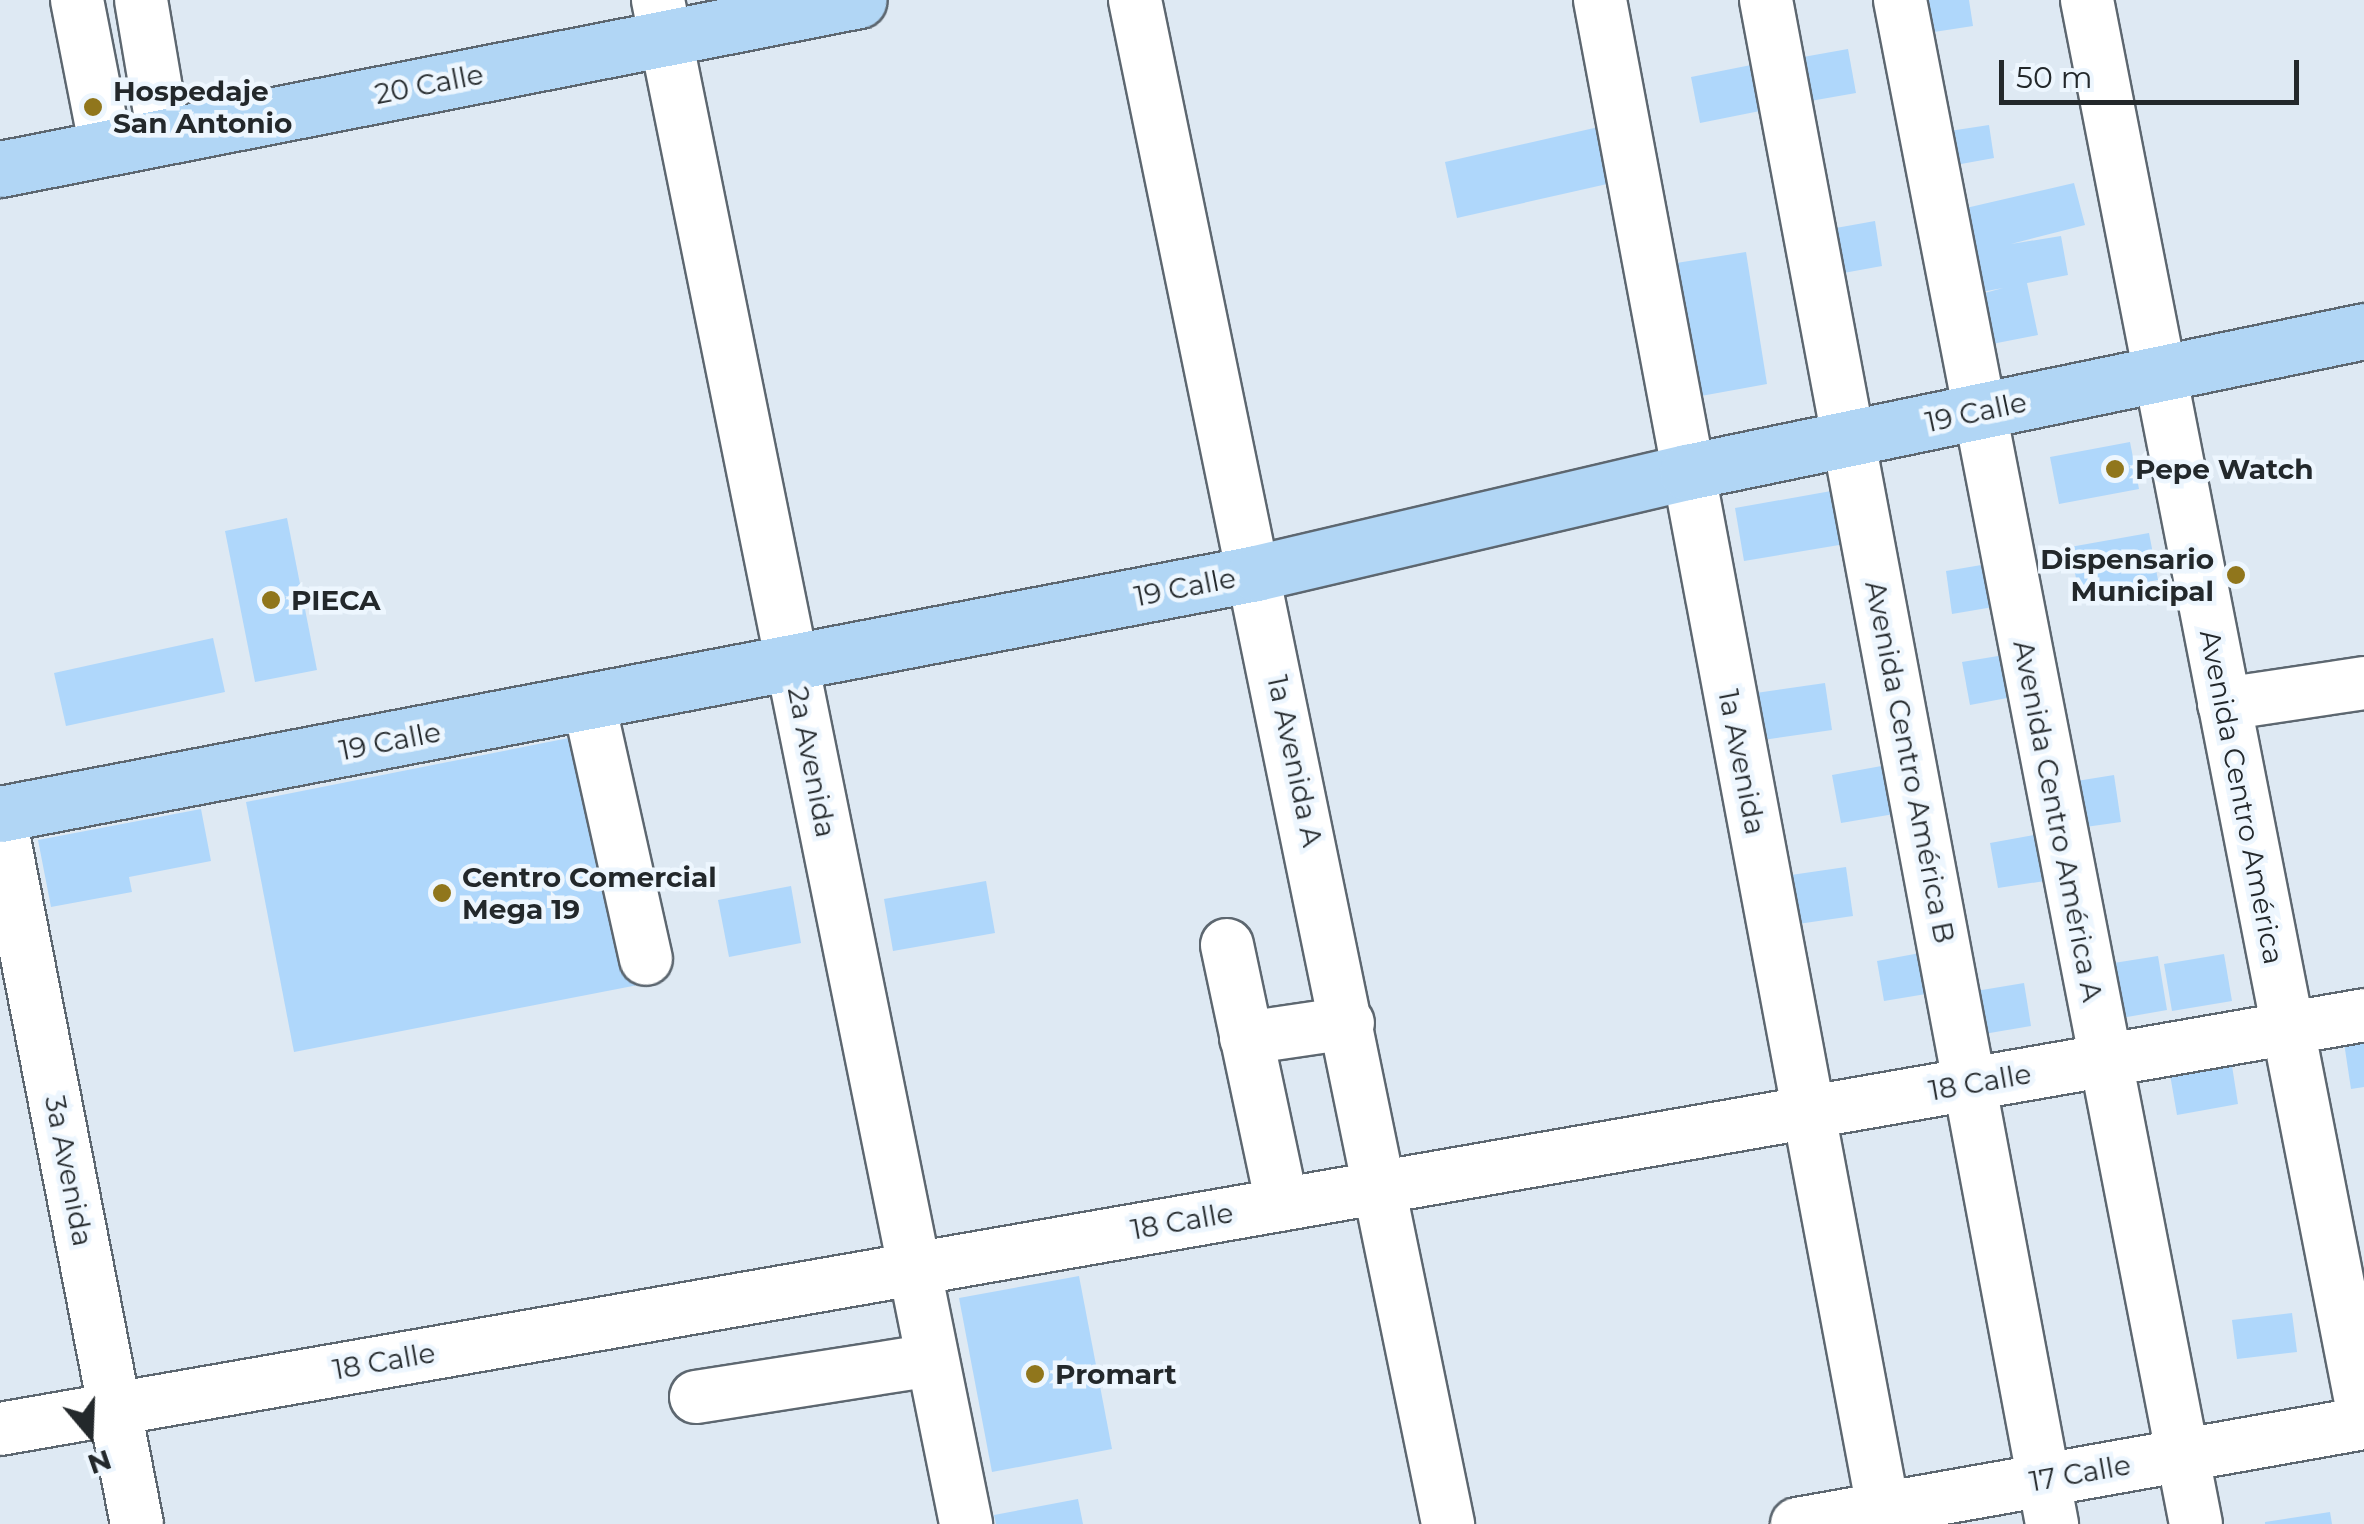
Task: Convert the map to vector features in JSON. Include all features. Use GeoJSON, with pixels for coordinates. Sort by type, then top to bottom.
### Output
{"type":"FeatureCollection","features":[{"type":"Feature","properties":{"kind":"main road","name":"20 Calle"},"geometry":{"type":"LineString","coordinates":[[0,169],[164,136],[661,19],[858,0]]}},
{"type":"Feature","properties":{"kind":"main road","name":"19 Calle"},"geometry":{"type":"LineString","coordinates":[[0,816],[792,666],[1256,573],[1687,472],[2364,332]]}},
{"type":"Feature","properties":{"kind":"street"},"geometry":{"type":"LineString","coordinates":[[77,0],[106,148]]}},
{"type":"Feature","properties":{"kind":"street"},"geometry":{"type":"LineString","coordinates":[[141,0],[164,136]]}},
{"type":"Feature","properties":{"kind":"street","name":"1a Avenida A"},"geometry":{"type":"LineString","coordinates":[[1135,0],[1256,573],[1448,1524]]}},
{"type":"Feature","properties":{"kind":"street","name":"1a Avenida"},"geometry":{"type":"LineString","coordinates":[[1600,0],[1884,1516]]}},
{"type":"Feature","properties":{"kind":"street","name":"Avenida Centro América B"},"geometry":{"type":"LineString","coordinates":[[1766,0],[2048,1502]]}},
{"type":"Feature","properties":{"kind":"street","name":"Avenida Centro América A"},"geometry":{"type":"LineString","coordinates":[[1900,0],[2196,1524]]}},
{"type":"Feature","properties":{"kind":"street","name":"Avenida Centro América"},"geometry":{"type":"LineString","coordinates":[[2087,0],[2364,1420]]}},
{"type":"Feature","properties":{"kind":"street","name":"2a Avenida"},"geometry":{"type":"LineString","coordinates":[[661,19],[966,1524]]}},
{"type":"Feature","properties":{"kind":"street"},"geometry":{"type":"LineString","coordinates":[[2224,704],[2364,682]]}},
{"type":"Feature","properties":{"kind":"street"},"geometry":{"type":"LineString","coordinates":[[589,704],[646,959]]}},
{"type":"Feature","properties":{"kind":"street","name":"3a Avenida"},"geometry":{"type":"LineString","coordinates":[[0,816],[137,1524]]}},
{"type":"Feature","properties":{"kind":"street"},"geometry":{"type":"LineString","coordinates":[[1226,945],[1282,1204]]}},
{"type":"Feature","properties":{"kind":"street","name":"18 Calle"},"geometry":{"type":"LineString","coordinates":[[0,1429],[2364,1015]]}},
{"type":"Feature","properties":{"kind":"street"},"geometry":{"type":"LineString","coordinates":[[1246,1038],[1348,1023]]}},
{"type":"Feature","properties":{"kind":"street"},"geometry":{"type":"LineString","coordinates":[[696,1397],[932,1360]]}},
{"type":"Feature","properties":{"kind":"street","name":"17 Calle"},"geometry":{"type":"LineString","coordinates":[[1797,1524],[2048,1502],[2183,1455],[2364,1420]]}},
{"type":"Feature","properties":{"kind":"building"},"geometry":{"type":"Polygon","coordinates":[[[1915,0],[1969,0],[1973,26],[1921,34],[1915,0]]]}},
{"type":"Feature","properties":{"kind":"building"},"geometry":{"type":"Polygon","coordinates":[[[1848,49],[1856,93],[1799,103],[1792,59],[1848,49]]]}},
{"type":"Feature","properties":{"kind":"building"},"geometry":{"type":"Polygon","coordinates":[[[1756,64],[1765,110],[1700,123],[1691,77],[1756,64]]]}},
{"type":"Feature","properties":{"kind":"building"},"geometry":{"type":"Polygon","coordinates":[[[1989,125],[1994,158],[1950,166],[1943,132],[1989,125]]]}},
{"type":"Feature","properties":{"kind":"building"},"geometry":{"type":"Polygon","coordinates":[[[1603,126],[1616,182],[1457,218],[1445,162],[1603,126]]]}},
{"type":"Feature","properties":{"kind":"building"},"geometry":{"type":"Polygon","coordinates":[[[2074,183],[2085,225],[2011,244],[2061,236],[2068,275],[2027,283],[2038,335],[1992,344],[1981,294],[2003,288],[1970,294],[1953,211],[2074,183]]]}},
{"type":"Feature","properties":{"kind":"building"},"geometry":{"type":"Polygon","coordinates":[[[1875,221],[1882,266],[1827,276],[1819,231],[1875,221]]]}},
{"type":"Feature","properties":{"kind":"building"},"geometry":{"type":"Polygon","coordinates":[[[1746,252],[1767,384],[1690,398],[1670,264],[1746,252]]]}},
{"type":"Feature","properties":{"kind":"building"},"geometry":{"type":"Polygon","coordinates":[[[2130,442],[2139,489],[2059,504],[2050,457],[2130,442]]]}},
{"type":"Feature","properties":{"kind":"building"},"geometry":{"type":"Polygon","coordinates":[[[1848,488],[1857,542],[1744,561],[1735,508],[1848,488]]]}},
{"type":"Feature","properties":{"kind":"building","name":"PIECA"},"geometry":{"type":"Polygon","coordinates":[[[287,518],[317,670],[255,682],[225,531],[287,518]]]}},
{"type":"Feature","properties":{"kind":"building"},"geometry":{"type":"Polygon","coordinates":[[[2149,533],[2158,580],[2079,594],[2070,547],[2149,533]]]}},
{"type":"Feature","properties":{"kind":"building"},"geometry":{"type":"Polygon","coordinates":[[[1999,562],[2005,605],[1952,614],[1946,571],[1999,562]]]}},
{"type":"Feature","properties":{"kind":"building"},"geometry":{"type":"Polygon","coordinates":[[[213,638],[225,692],[66,726],[54,673],[213,638]]]}},
{"type":"Feature","properties":{"kind":"building"},"geometry":{"type":"Polygon","coordinates":[[[2016,653],[2023,695],[1970,705],[1962,662],[2016,653]]]}},
{"type":"Feature","properties":{"kind":"building"},"geometry":{"type":"Polygon","coordinates":[[[1825,683],[1832,730],[1763,740],[1756,693],[1825,683]]]}},
{"type":"Feature","properties":{"kind":"building","name":"Centro Comercial Mega 19"},"geometry":{"type":"Polygon","coordinates":[[[589,734],[638,985],[294,1052],[246,802],[589,734]]]}},
{"type":"Feature","properties":{"kind":"building"},"geometry":{"type":"Polygon","coordinates":[[[1898,763],[1906,812],[1841,823],[1832,775],[1898,763]]]}},
{"type":"Feature","properties":{"kind":"building"},"geometry":{"type":"Polygon","coordinates":[[[2114,775],[2121,822],[2064,830],[2058,784],[2114,775]]]}},
{"type":"Feature","properties":{"kind":"building"},"geometry":{"type":"Polygon","coordinates":[[[201,809],[211,861],[129,877],[132,892],[51,907],[38,840],[201,809]]]}},
{"type":"Feature","properties":{"kind":"building"},"geometry":{"type":"Polygon","coordinates":[[[2051,832],[2058,879],[1998,888],[1990,843],[2051,832]]]}},
{"type":"Feature","properties":{"kind":"building"},"geometry":{"type":"Polygon","coordinates":[[[1846,867],[1853,916],[1791,925],[1784,876],[1846,867]]]}},
{"type":"Feature","properties":{"kind":"building"},"geometry":{"type":"Polygon","coordinates":[[[986,881],[995,933],[893,951],[884,899],[986,881]]]}},
{"type":"Feature","properties":{"kind":"building"},"geometry":{"type":"Polygon","coordinates":[[[791,886],[801,943],[729,957],[718,900],[791,886]]]}},
{"type":"Feature","properties":{"kind":"building"},"geometry":{"type":"Polygon","coordinates":[[[1936,950],[1944,991],[1884,1001],[1877,961],[1936,950]]]}},
{"type":"Feature","properties":{"kind":"building"},"geometry":{"type":"Polygon","coordinates":[[[2224,954],[2232,1001],[2172,1011],[2164,964],[2224,954]]]}},
{"type":"Feature","properties":{"kind":"building"},"geometry":{"type":"Polygon","coordinates":[[[2158,956],[2167,1010],[2110,1020],[2101,965],[2158,956]]]}},
{"type":"Feature","properties":{"kind":"building"},"geometry":{"type":"Polygon","coordinates":[[[2024,983],[2031,1026],[1966,1037],[1958,994],[2024,983]]]}},
{"type":"Feature","properties":{"kind":"building"},"geometry":{"type":"Polygon","coordinates":[[[2364,1033],[2364,1087],[2351,1089],[2343,1036],[2364,1033]]]}},
{"type":"Feature","properties":{"kind":"building"},"geometry":{"type":"Polygon","coordinates":[[[2230,1053],[2238,1104],[2177,1115],[2168,1063],[2230,1053]]]}},
{"type":"Feature","properties":{"kind":"building","name":"Promart"},"geometry":{"type":"Polygon","coordinates":[[[1079,1276],[1112,1449],[992,1472],[959,1298],[1079,1276]]]}},
{"type":"Feature","properties":{"kind":"building"},"geometry":{"type":"Polygon","coordinates":[[[2292,1313],[2297,1352],[2237,1359],[2232,1320],[2292,1313]]]}},
{"type":"Feature","properties":{"kind":"building"},"geometry":{"type":"Polygon","coordinates":[[[1078,1499],[1083,1524],[996,1524],[994,1515],[1078,1499]]]}},
{"type":"Feature","properties":{"kind":"building"},"geometry":{"type":"Polygon","coordinates":[[[2330,1512],[2332,1524],[2265,1524],[2265,1522],[2330,1512]]]}},
{"type":"Feature","properties":{"kind":"place","name":"Hospedaje San Antonio"},"geometry":{"type":"Point","coordinates":[93,107]}},
{"type":"Feature","properties":{"kind":"place","name":"Pepe Watch"},"geometry":{"type":"Point","coordinates":[2115,469]}},
{"type":"Feature","properties":{"kind":"place","name":"Dispensario Municipal"},"geometry":{"type":"Point","coordinates":[2236,575]}},
{"type":"Feature","properties":{"kind":"place","name":"PIECA"},"geometry":{"type":"Point","coordinates":[271,600]}},
{"type":"Feature","properties":{"kind":"place","name":"Centro Comercial Mega 19"},"geometry":{"type":"Point","coordinates":[442,893]}},
{"type":"Feature","properties":{"kind":"place","name":"Promart"},"geometry":{"type":"Point","coordinates":[1035,1374]}}]}
